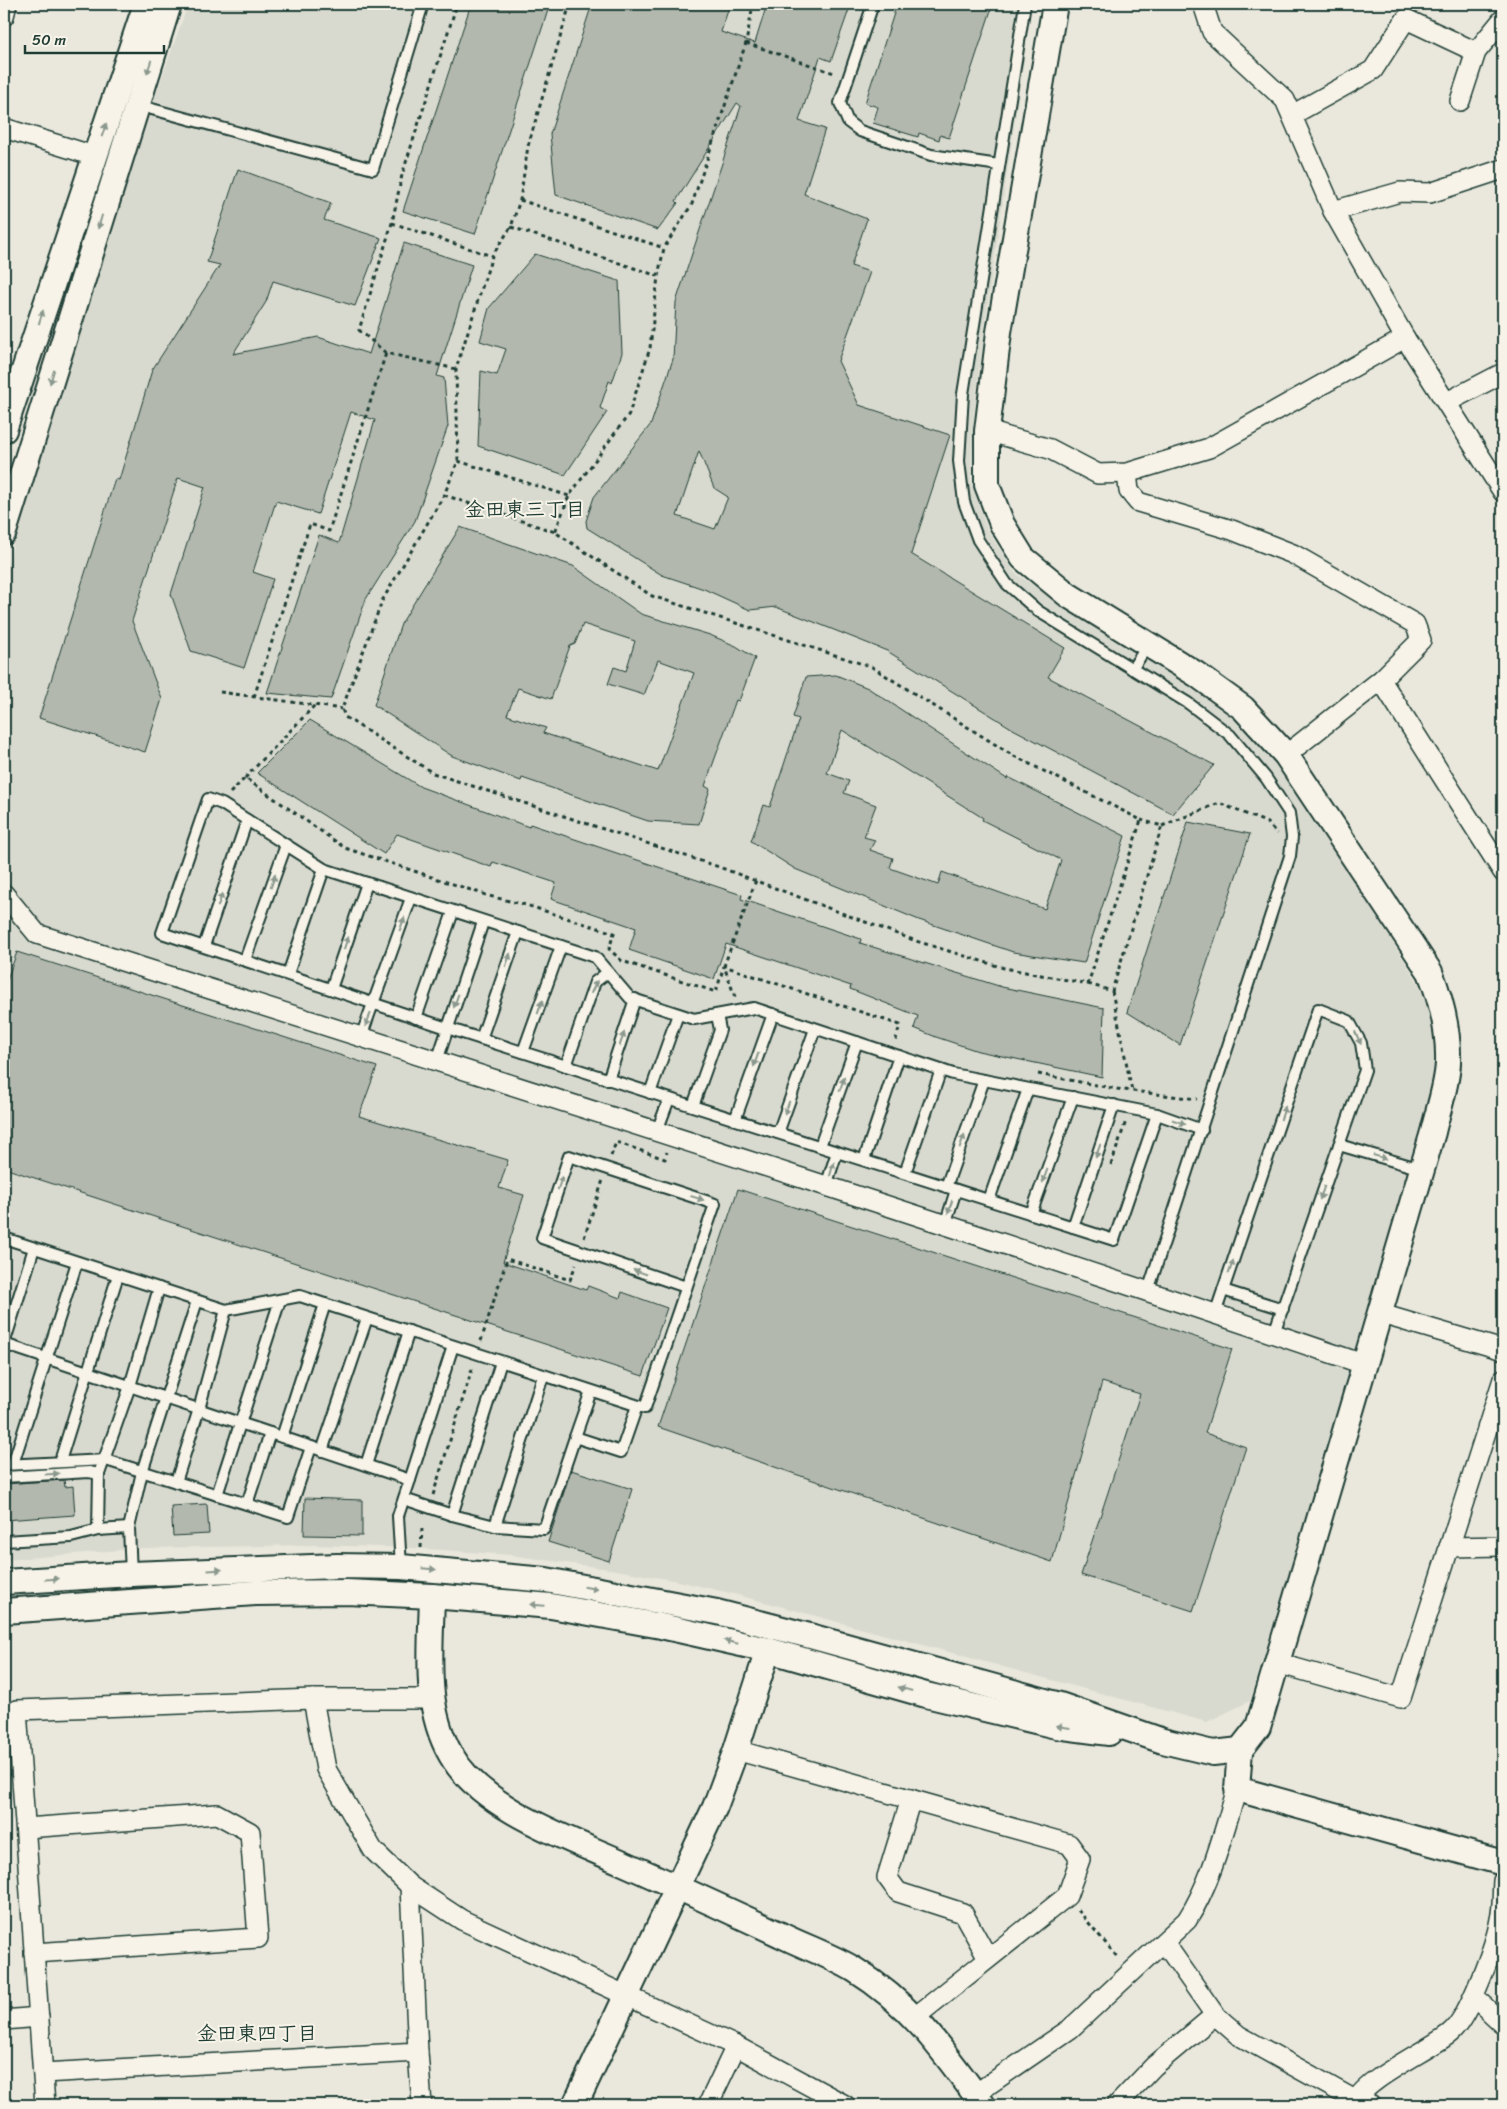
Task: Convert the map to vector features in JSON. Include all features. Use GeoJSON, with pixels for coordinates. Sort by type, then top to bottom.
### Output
{"type":"FeatureCollection","features":[{"type":"Feature","properties":{"kind":"street"},"geometry":{"type":"LineString","coordinates":[[4,430],[146,4]]}},
{"type":"Feature","properties":{"kind":"street"},"geometry":{"type":"LineString","coordinates":[[4,532],[169,4]]}},
{"type":"Feature","properties":{"kind":"street"},"geometry":{"type":"LineString","coordinates":[[432,1596],[432,1699],[438,1725],[451,1755],[466,1778],[489,1796],[544,1828],[678,1887],[853,1969],[890,1994],[915,2017],[979,2100],[1070,2029],[1187,1920],[1197,1904],[1237,1789],[1240,1750],[1258,1727],[1378,1313],[1433,1132],[1448,1065],[1447,1034],[1443,1005],[1430,972],[1286,755],[1243,708],[1196,674],[1068,595],[1022,558],[1002,524],[987,484],[987,431],[999,332],[1055,4]]}},
{"type":"Feature","properties":{"kind":"street"},"geometry":{"type":"LineString","coordinates":[[1203,4],[1212,32],[1285,100],[1333,212],[1405,338],[1503,492]]}},
{"type":"Feature","properties":{"kind":"street"},"geometry":{"type":"LineString","coordinates":[[1292,115],[1373,70],[1406,19],[1476,52]]}},
{"type":"Feature","properties":{"kind":"street"},"geometry":{"type":"LineString","coordinates":[[1460,101],[1476,52],[1502,22]]}},
{"type":"Feature","properties":{"kind":"street"},"geometry":{"type":"LineString","coordinates":[[4,128],[94,156]]}},
{"type":"Feature","properties":{"kind":"street"},"geometry":{"type":"LineString","coordinates":[[1333,212],[1400,192],[1430,193],[1503,169]]}},
{"type":"Feature","properties":{"kind":"street"},"geometry":{"type":"LineString","coordinates":[[987,431],[1050,448],[1098,474],[1127,473],[1209,448],[1405,338]]}},
{"type":"Feature","properties":{"kind":"street"},"geometry":{"type":"LineString","coordinates":[[1447,402],[1503,373]]}},
{"type":"Feature","properties":{"kind":"street"},"geometry":{"type":"LineString","coordinates":[[1127,473],[1128,491],[1138,502],[1232,530],[1293,554],[1415,624],[1421,640],[1381,680],[1286,755]]}},
{"type":"Feature","properties":{"kind":"street"},"geometry":{"type":"LineString","coordinates":[[1381,680],[1503,872]]}},
{"type":"Feature","properties":{"kind":"street"},"geometry":{"type":"LineString","coordinates":[[4,894],[37,934],[657,1130],[1148,1291],[1363,1364]]}},
{"type":"Feature","properties":{"kind":"street"},"geometry":{"type":"LineString","coordinates":[[1378,1313],[1503,1350]]}},
{"type":"Feature","properties":{"kind":"street"},"geometry":{"type":"LineString","coordinates":[[1277,1663],[1400,1698],[1503,1379]]}},
{"type":"Feature","properties":{"kind":"street"},"geometry":{"type":"LineString","coordinates":[[1449,1547],[1503,1546]]}},
{"type":"Feature","properties":{"kind":"street"},"geometry":{"type":"LineString","coordinates":[[4,1582],[262,1567],[401,1566],[546,1580],[718,1612],[1060,1705],[1163,1740],[1213,1753],[1240,1750]]}},
{"type":"Feature","properties":{"kind":"street"},"geometry":{"type":"LineString","coordinates":[[4,1611],[255,1592],[347,1592],[432,1596],[551,1606],[661,1626],[768,1650],[926,1695],[1056,1726],[1163,1740]]}},
{"type":"Feature","properties":{"kind":"street"},"geometry":{"type":"LineString","coordinates":[[575,2105],[715,1807],[736,1750],[768,1650]]}},
{"type":"Feature","properties":{"kind":"street"},"geometry":{"type":"LineString","coordinates":[[45,2105],[17,1710],[313,1698],[432,1699]]}},
{"type":"Feature","properties":{"kind":"street"},"geometry":{"type":"LineString","coordinates":[[313,1698],[326,1768],[373,1850],[410,1886],[462,1920],[736,2046],[845,2105]]}},
{"type":"Feature","properties":{"kind":"street"},"geometry":{"type":"LineString","coordinates":[[736,1750],[1069,1844],[1080,1860],[1067,1896],[915,2017]]}},
{"type":"Feature","properties":{"kind":"street"},"geometry":{"type":"LineString","coordinates":[[1237,1789],[1503,1863]]}},
{"type":"Feature","properties":{"kind":"street"},"geometry":{"type":"LineString","coordinates":[[910,1799],[887,1877],[898,1892],[963,1913],[988,1958]]}},
{"type":"Feature","properties":{"kind":"street"},"geometry":{"type":"LineString","coordinates":[[26,1828],[217,1814],[250,1832],[258,1938],[34,1953]]}},
{"type":"Feature","properties":{"kind":"street"},"geometry":{"type":"LineString","coordinates":[[1164,1942],[1215,2015],[1238,2035],[1360,2103],[1380,2078],[1452,2032],[1474,1997],[1500,1920],[1503,1881]]}},
{"type":"Feature","properties":{"kind":"street"},"geometry":{"type":"LineString","coordinates":[[410,1886],[422,2105]]}},
{"type":"Feature","properties":{"kind":"street"},"geometry":{"type":"LineString","coordinates":[[1474,1997],[1503,2024]]}},
{"type":"Feature","properties":{"kind":"street"},"geometry":{"type":"LineString","coordinates":[[1117,2105],[1154,2066],[1215,2015]]}},
{"type":"Feature","properties":{"kind":"street"},"geometry":{"type":"LineString","coordinates":[[4,2020],[38,2017]]}},
{"type":"Feature","properties":{"kind":"street"},"geometry":{"type":"LineString","coordinates":[[708,2105],[736,2046]]}},
{"type":"Feature","properties":{"kind":"street"},"geometry":{"type":"LineString","coordinates":[[43,2073],[418,2052]]}},
{"type":"Feature","properties":{"kind":"lane"},"geometry":{"type":"LineString","coordinates":[[137,105],[373,169],[423,4]]}},
{"type":"Feature","properties":{"kind":"lane"},"geometry":{"type":"LineString","coordinates":[[872,4],[840,103],[842,113],[848,122],[860,131],[931,155],[999,165]]}},
{"type":"Feature","properties":{"kind":"lane"},"geometry":{"type":"LineString","coordinates":[[1025,4],[963,394],[959,461],[964,502],[978,540],[1007,584],[1038,611],[1188,704],[1230,735],[1266,778],[1289,813],[1292,837],[1290,856],[1148,1291]]}},
{"type":"Feature","properties":{"kind":"lane"},"geometry":{"type":"LineString","coordinates":[[1132,669],[1148,645]]}},
{"type":"Feature","properties":{"kind":"lane"},"geometry":{"type":"LineString","coordinates":[[1157,1114],[1114,1240],[416,1018],[162,932],[208,799],[222,804],[324,869],[595,957],[630,998],[678,1014],[694,1019],[754,1008],[941,1070],[1157,1114],[1202,1130]]}},
{"type":"Feature","properties":{"kind":"lane"},"geometry":{"type":"LineString","coordinates":[[204,946],[248,820]]}},
{"type":"Feature","properties":{"kind":"lane"},"geometry":{"type":"LineString","coordinates":[[246,960],[286,846]]}},
{"type":"Feature","properties":{"kind":"lane"},"geometry":{"type":"LineString","coordinates":[[288,974],[324,869]]}},
{"type":"Feature","properties":{"kind":"lane"},"geometry":{"type":"LineString","coordinates":[[331,989],[367,883]]}},
{"type":"Feature","properties":{"kind":"lane"},"geometry":{"type":"LineString","coordinates":[[361,1037],[412,898]]}},
{"type":"Feature","properties":{"kind":"lane"},"geometry":{"type":"LineString","coordinates":[[416,1018],[453,912]]}},
{"type":"Feature","properties":{"kind":"lane"},"geometry":{"type":"LineString","coordinates":[[437,1061],[483,922]]}},
{"type":"Feature","properties":{"kind":"lane"},"geometry":{"type":"LineString","coordinates":[[481,1039],[518,932]]}},
{"type":"Feature","properties":{"kind":"lane"},"geometry":{"type":"LineString","coordinates":[[523,1052],[561,946]]}},
{"type":"Feature","properties":{"kind":"lane"},"geometry":{"type":"LineString","coordinates":[[566,1066],[595,982],[608,972]]}},
{"type":"Feature","properties":{"kind":"lane"},"geometry":{"type":"LineString","coordinates":[[608,1080],[635,999]]}},
{"type":"Feature","properties":{"kind":"lane"},"geometry":{"type":"LineString","coordinates":[[1215,1314],[1318,1009],[1349,1020],[1361,1043],[1365,1070],[1274,1333]]}},
{"type":"Feature","properties":{"kind":"lane"},"geometry":{"type":"LineString","coordinates":[[650,1093],[678,1014]]}},
{"type":"Feature","properties":{"kind":"lane"},"geometry":{"type":"LineString","coordinates":[[736,1120],[773,1014]]}},
{"type":"Feature","properties":{"kind":"lane"},"geometry":{"type":"LineString","coordinates":[[692,1106],[720,1030],[717,1015]]}},
{"type":"Feature","properties":{"kind":"lane"},"geometry":{"type":"LineString","coordinates":[[778,1133],[815,1029]]}},
{"type":"Feature","properties":{"kind":"lane"},"geometry":{"type":"LineString","coordinates":[[820,1146],[857,1042]]}},
{"type":"Feature","properties":{"kind":"lane"},"geometry":{"type":"LineString","coordinates":[[864,1160],[899,1056]]}},
{"type":"Feature","properties":{"kind":"lane"},"geometry":{"type":"LineString","coordinates":[[906,1173],[941,1070]]}},
{"type":"Feature","properties":{"kind":"lane"},"geometry":{"type":"LineString","coordinates":[[945,1225],[951,1188],[984,1080]]}},
{"type":"Feature","properties":{"kind":"lane"},"geometry":{"type":"LineString","coordinates":[[989,1200],[1028,1089]]}},
{"type":"Feature","properties":{"kind":"lane"},"geometry":{"type":"LineString","coordinates":[[1031,1214],[1073,1097]]}},
{"type":"Feature","properties":{"kind":"lane"},"geometry":{"type":"LineString","coordinates":[[657,1130],[669,1099]]}},
{"type":"Feature","properties":{"kind":"lane"},"geometry":{"type":"LineString","coordinates":[[1073,1227],[1114,1105]]}},
{"type":"Feature","properties":{"kind":"lane"},"geometry":{"type":"LineString","coordinates":[[1339,1145],[1421,1169]]}},
{"type":"Feature","properties":{"kind":"lane"},"geometry":{"type":"LineString","coordinates":[[826,1186],[837,1152]]}},
{"type":"Feature","properties":{"kind":"lane"},"geometry":{"type":"LineString","coordinates":[[4,1238],[226,1310],[300,1296],[645,1408],[686,1287],[714,1204],[569,1156],[542,1238],[686,1287]]}},
{"type":"Feature","properties":{"kind":"lane"},"geometry":{"type":"LineString","coordinates":[[34,1248],[4,1344],[410,1480]]}},
{"type":"Feature","properties":{"kind":"lane"},"geometry":{"type":"LineString","coordinates":[[77,1262],[46,1358],[8,1465],[106,1460],[288,1516],[311,1447]]}},
{"type":"Feature","properties":{"kind":"lane"},"geometry":{"type":"LineString","coordinates":[[60,1461],[118,1275]]}},
{"type":"Feature","properties":{"kind":"lane"},"geometry":{"type":"LineString","coordinates":[[98,1530],[100,1474],[130,1386],[159,1288]]}},
{"type":"Feature","properties":{"kind":"lane"},"geometry":{"type":"LineString","coordinates":[[1223,1290],[1283,1309]]}},
{"type":"Feature","properties":{"kind":"lane"},"geometry":{"type":"LineString","coordinates":[[218,1495],[280,1300]]}},
{"type":"Feature","properties":{"kind":"lane"},"geometry":{"type":"LineString","coordinates":[[131,1574],[129,1528],[142,1472],[197,1301]]}},
{"type":"Feature","properties":{"kind":"lane"},"geometry":{"type":"LineString","coordinates":[[282,1437],[325,1304]]}},
{"type":"Feature","properties":{"kind":"lane"},"geometry":{"type":"LineString","coordinates":[[176,1482],[199,1409],[226,1310]]}},
{"type":"Feature","properties":{"kind":"lane"},"geometry":{"type":"LineString","coordinates":[[322,1451],[367,1318]]}},
{"type":"Feature","properties":{"kind":"lane"},"geometry":{"type":"LineString","coordinates":[[366,1465],[409,1331]]}},
{"type":"Feature","properties":{"kind":"lane"},"geometry":{"type":"LineString","coordinates":[[401,1566],[398,1516],[453,1346]]}},
{"type":"Feature","properties":{"kind":"lane"},"geometry":{"type":"LineString","coordinates":[[452,1516],[501,1362]]}},
{"type":"Feature","properties":{"kind":"lane"},"geometry":{"type":"LineString","coordinates":[[495,1526],[543,1376]]}},
{"type":"Feature","properties":{"kind":"lane"},"geometry":{"type":"LineString","coordinates":[[404,1499],[452,1516],[495,1526],[544,1529],[591,1391]]}},
{"type":"Feature","properties":{"kind":"lane"},"geometry":{"type":"LineString","coordinates":[[575,1437],[621,1452],[637,1406]]}},
{"type":"Feature","properties":{"kind":"lane"},"geometry":{"type":"LineString","coordinates":[[248,1504],[270,1433]]}},
{"type":"Feature","properties":{"kind":"lane"},"geometry":{"type":"LineString","coordinates":[[4,1477],[89,1472],[100,1474]]}},
{"type":"Feature","properties":{"kind":"lane"},"geometry":{"type":"LineString","coordinates":[[4,1541],[71,1537],[98,1530],[129,1528]]}},
{"type":"Feature","properties":{"kind":"path"},"geometry":{"type":"LineString","coordinates":[[456,369],[386,353],[359,330],[392,223],[402,175],[457,4]]}},
{"type":"Feature","properties":{"kind":"path"},"geometry":{"type":"LineString","coordinates":[[570,4],[528,146],[520,200],[511,227],[492,256],[456,369],[458,461],[444,495],[382,601],[342,709],[345,717],[433,773],[756,880],[916,942],[1004,968],[1088,984],[1112,991]]}},
{"type":"Feature","properties":{"kind":"path"},"geometry":{"type":"LineString","coordinates":[[555,532],[569,496],[629,414],[650,348],[658,276],[664,248],[692,204],[746,43],[753,4]]}},
{"type":"Feature","properties":{"kind":"path"},"geometry":{"type":"LineString","coordinates":[[746,43],[834,73]]}},
{"type":"Feature","properties":{"kind":"path"},"geometry":{"type":"LineString","coordinates":[[520,200],[664,248]]}},
{"type":"Feature","properties":{"kind":"path"},"geometry":{"type":"LineString","coordinates":[[392,223],[492,256]]}},
{"type":"Feature","properties":{"kind":"path"},"geometry":{"type":"LineString","coordinates":[[511,227],[658,276]]}},
{"type":"Feature","properties":{"kind":"path"},"geometry":{"type":"LineString","coordinates":[[254,697],[310,524],[329,531],[386,353]]}},
{"type":"Feature","properties":{"kind":"path"},"geometry":{"type":"LineString","coordinates":[[458,461],[569,496]]}},
{"type":"Feature","properties":{"kind":"path"},"geometry":{"type":"LineString","coordinates":[[444,495],[555,532],[652,596],[872,667],[1012,755],[1141,820],[1162,826],[1219,803],[1268,823],[1279,836]]}},
{"type":"Feature","properties":{"kind":"path"},"geometry":{"type":"LineString","coordinates":[[220,692],[342,709]]}},
{"type":"Feature","properties":{"kind":"path"},"geometry":{"type":"LineString","coordinates":[[228,795],[315,705]]}},
{"type":"Feature","properties":{"kind":"path"},"geometry":{"type":"LineString","coordinates":[[245,778],[345,848],[489,896],[526,905],[614,933],[609,948],[622,961],[716,992],[756,880]]}},
{"type":"Feature","properties":{"kind":"path"},"geometry":{"type":"LineString","coordinates":[[1088,984],[1141,820]]}},
{"type":"Feature","properties":{"kind":"path"},"geometry":{"type":"LineString","coordinates":[[1134,1099],[1112,991],[1162,826]]}},
{"type":"Feature","properties":{"kind":"path"},"geometry":{"type":"LineString","coordinates":[[724,966],[738,1005]]}},
{"type":"Feature","properties":{"kind":"path"},"geometry":{"type":"LineString","coordinates":[[724,966],[900,1025],[896,1039],[904,1041]]}},
{"type":"Feature","properties":{"kind":"path"},"geometry":{"type":"LineString","coordinates":[[1029,1073],[1132,1091],[1197,1099]]}},
{"type":"Feature","properties":{"kind":"path"},"geometry":{"type":"LineString","coordinates":[[610,1156],[616,1142],[665,1159],[668,1151]]}},
{"type":"Feature","properties":{"kind":"path"},"geometry":{"type":"LineString","coordinates":[[583,1241],[603,1180]]}},
{"type":"Feature","properties":{"kind":"path"},"geometry":{"type":"LineString","coordinates":[[480,1341],[507,1259],[570,1280],[576,1262]]}},
{"type":"Feature","properties":{"kind":"path"},"geometry":{"type":"LineString","coordinates":[[432,1496],[473,1366]]}},
{"type":"Feature","properties":{"kind":"path"},"geometry":{"type":"LineString","coordinates":[[421,1553],[422,1528]]}},
{"type":"Feature","properties":{"kind":"path"},"geometry":{"type":"LineString","coordinates":[[1067,1896],[1130,1973]]}},
{"type":"Feature","properties":{"kind":"shaded area"},"geometry":{"type":"Polygon","coordinates":[[[188,4],[1032,4],[983,337],[973,424],[971,482],[987,529],[1015,573],[1124,645],[1232,708],[1271,753],[1296,790],[1416,979],[1433,1016],[1436,1063],[1422,1131],[1348,1369],[1327,1451],[1250,1701],[1207,1722],[738,1595],[678,1581],[616,1570],[510,1555],[414,1548],[312,1545],[144,1548],[4,1560],[4,576],[102,246],[188,4]]]}},
{"type":"Feature","properties":{"kind":"building"},"geometry":{"type":"Polygon","coordinates":[[[471,4],[550,4],[475,234],[403,211],[471,4]]]}},
{"type":"Feature","properties":{"kind":"building"},"geometry":{"type":"Polygon","coordinates":[[[592,4],[730,4],[721,32],[755,43],[767,4],[851,4],[831,61],[820,57],[799,121],[825,129],[804,194],[867,219],[851,266],[870,272],[838,361],[859,405],[950,435],[911,554],[1065,648],[1048,677],[1214,765],[1173,814],[1013,729],[887,651],[776,607],[750,610],[704,589],[662,575],[587,528],[586,521],[594,497],[651,424],[673,359],[676,302],[741,106],[737,103],[676,201],[678,203],[658,230],[556,195],[550,134],[592,4]],[[699,451],[677,516],[715,529],[728,497],[714,488],[699,451]]]}},
{"type":"Feature","properties":{"kind":"building"},"geometry":{"type":"Polygon","coordinates":[[[897,4],[993,4],[949,138],[940,135],[939,140],[919,133],[918,137],[873,123],[878,107],[865,103],[897,4]]]}},
{"type":"Feature","properties":{"kind":"building"},"geometry":{"type":"Polygon","coordinates":[[[238,169],[331,203],[324,220],[381,238],[355,306],[273,281],[266,302],[233,354],[318,337],[369,354],[404,243],[472,265],[437,376],[444,378],[448,426],[415,521],[366,599],[331,699],[267,693],[319,535],[339,543],[375,420],[351,412],[318,514],[276,501],[253,572],[273,579],[244,668],[191,651],[171,594],[205,487],[178,478],[132,621],[162,699],[145,752],[39,718],[115,479],[119,480],[152,370],[220,265],[207,262],[238,169]]]}},
{"type":"Feature","properties":{"kind":"building"},"geometry":{"type":"Polygon","coordinates":[[[535,254],[619,281],[622,353],[612,383],[609,381],[600,408],[607,412],[565,475],[478,446],[481,371],[497,375],[506,349],[480,341],[489,308],[535,254]]]}},
{"type":"Feature","properties":{"kind":"building"},"geometry":{"type":"Polygon","coordinates":[[[460,527],[573,566],[641,614],[710,635],[736,646],[755,658],[739,701],[736,700],[705,786],[710,789],[699,824],[648,821],[522,778],[521,781],[452,756],[374,705],[401,624],[460,527]],[[583,624],[575,644],[570,646],[551,699],[518,688],[507,715],[546,728],[543,733],[658,771],[694,673],[658,660],[644,695],[608,684],[614,667],[626,671],[635,641],[583,624]]]}},
{"type":"Feature","properties":{"kind":"building"},"geometry":{"type":"Polygon","coordinates":[[[836,675],[868,688],[1007,779],[1008,777],[1125,836],[1084,963],[1013,952],[919,920],[795,869],[751,841],[764,805],[770,807],[799,719],[793,717],[806,677],[836,675]],[[842,730],[827,773],[849,781],[844,793],[876,805],[864,837],[875,840],[870,850],[893,858],[890,868],[938,885],[942,872],[1045,909],[1061,860],[982,820],[983,818],[842,730]]]}},
{"type":"Feature","properties":{"kind":"building"},"geometry":{"type":"Polygon","coordinates":[[[310,720],[421,787],[529,827],[530,824],[742,895],[741,899],[861,939],[860,943],[1002,987],[1104,1008],[1102,1077],[978,1051],[936,1037],[914,1028],[918,1016],[850,989],[851,986],[726,944],[714,979],[629,950],[636,928],[551,899],[556,883],[493,862],[491,867],[397,834],[384,854],[257,773],[310,720]]]}},
{"type":"Feature","properties":{"kind":"building"},"geometry":{"type":"Polygon","coordinates":[[[1188,822],[1250,834],[1180,1045],[1127,1012],[1188,822]]]}},
{"type":"Feature","properties":{"kind":"building"},"geometry":{"type":"Polygon","coordinates":[[[17,952],[377,1067],[359,1116],[508,1160],[499,1188],[524,1195],[503,1262],[586,1290],[588,1286],[620,1298],[622,1292],[667,1308],[643,1376],[4,1168],[4,988],[17,952]]]}},
{"type":"Feature","properties":{"kind":"building"},"geometry":{"type":"Polygon","coordinates":[[[738,1189],[1232,1349],[1205,1433],[1246,1447],[1193,1611],[1081,1575],[1140,1394],[1102,1382],[1052,1562],[658,1427],[738,1189]]]}},
{"type":"Feature","properties":{"kind":"building"},"geometry":{"type":"Polygon","coordinates":[[[571,1470],[632,1489],[609,1561],[548,1542],[571,1470]]]}},
{"type":"Feature","properties":{"kind":"building"},"geometry":{"type":"Polygon","coordinates":[[[64,1480],[65,1487],[73,1486],[75,1515],[4,1520],[4,1484],[64,1480]]]}},
{"type":"Feature","properties":{"kind":"building"},"geometry":{"type":"Polygon","coordinates":[[[305,1498],[362,1500],[362,1536],[304,1535],[305,1498]]]}},
{"type":"Feature","properties":{"kind":"building"},"geometry":{"type":"Polygon","coordinates":[[[207,1504],[209,1534],[173,1536],[171,1506],[207,1504]]]}},
{"type":"Feature","properties":{"kind":"district","name":"金田東三丁目"},"geometry":{"type":"Point","coordinates":[525,509]}},
{"type":"Feature","properties":{"kind":"district","name":"金田東四丁目"},"geometry":{"type":"Point","coordinates":[257,2033]}}]}
